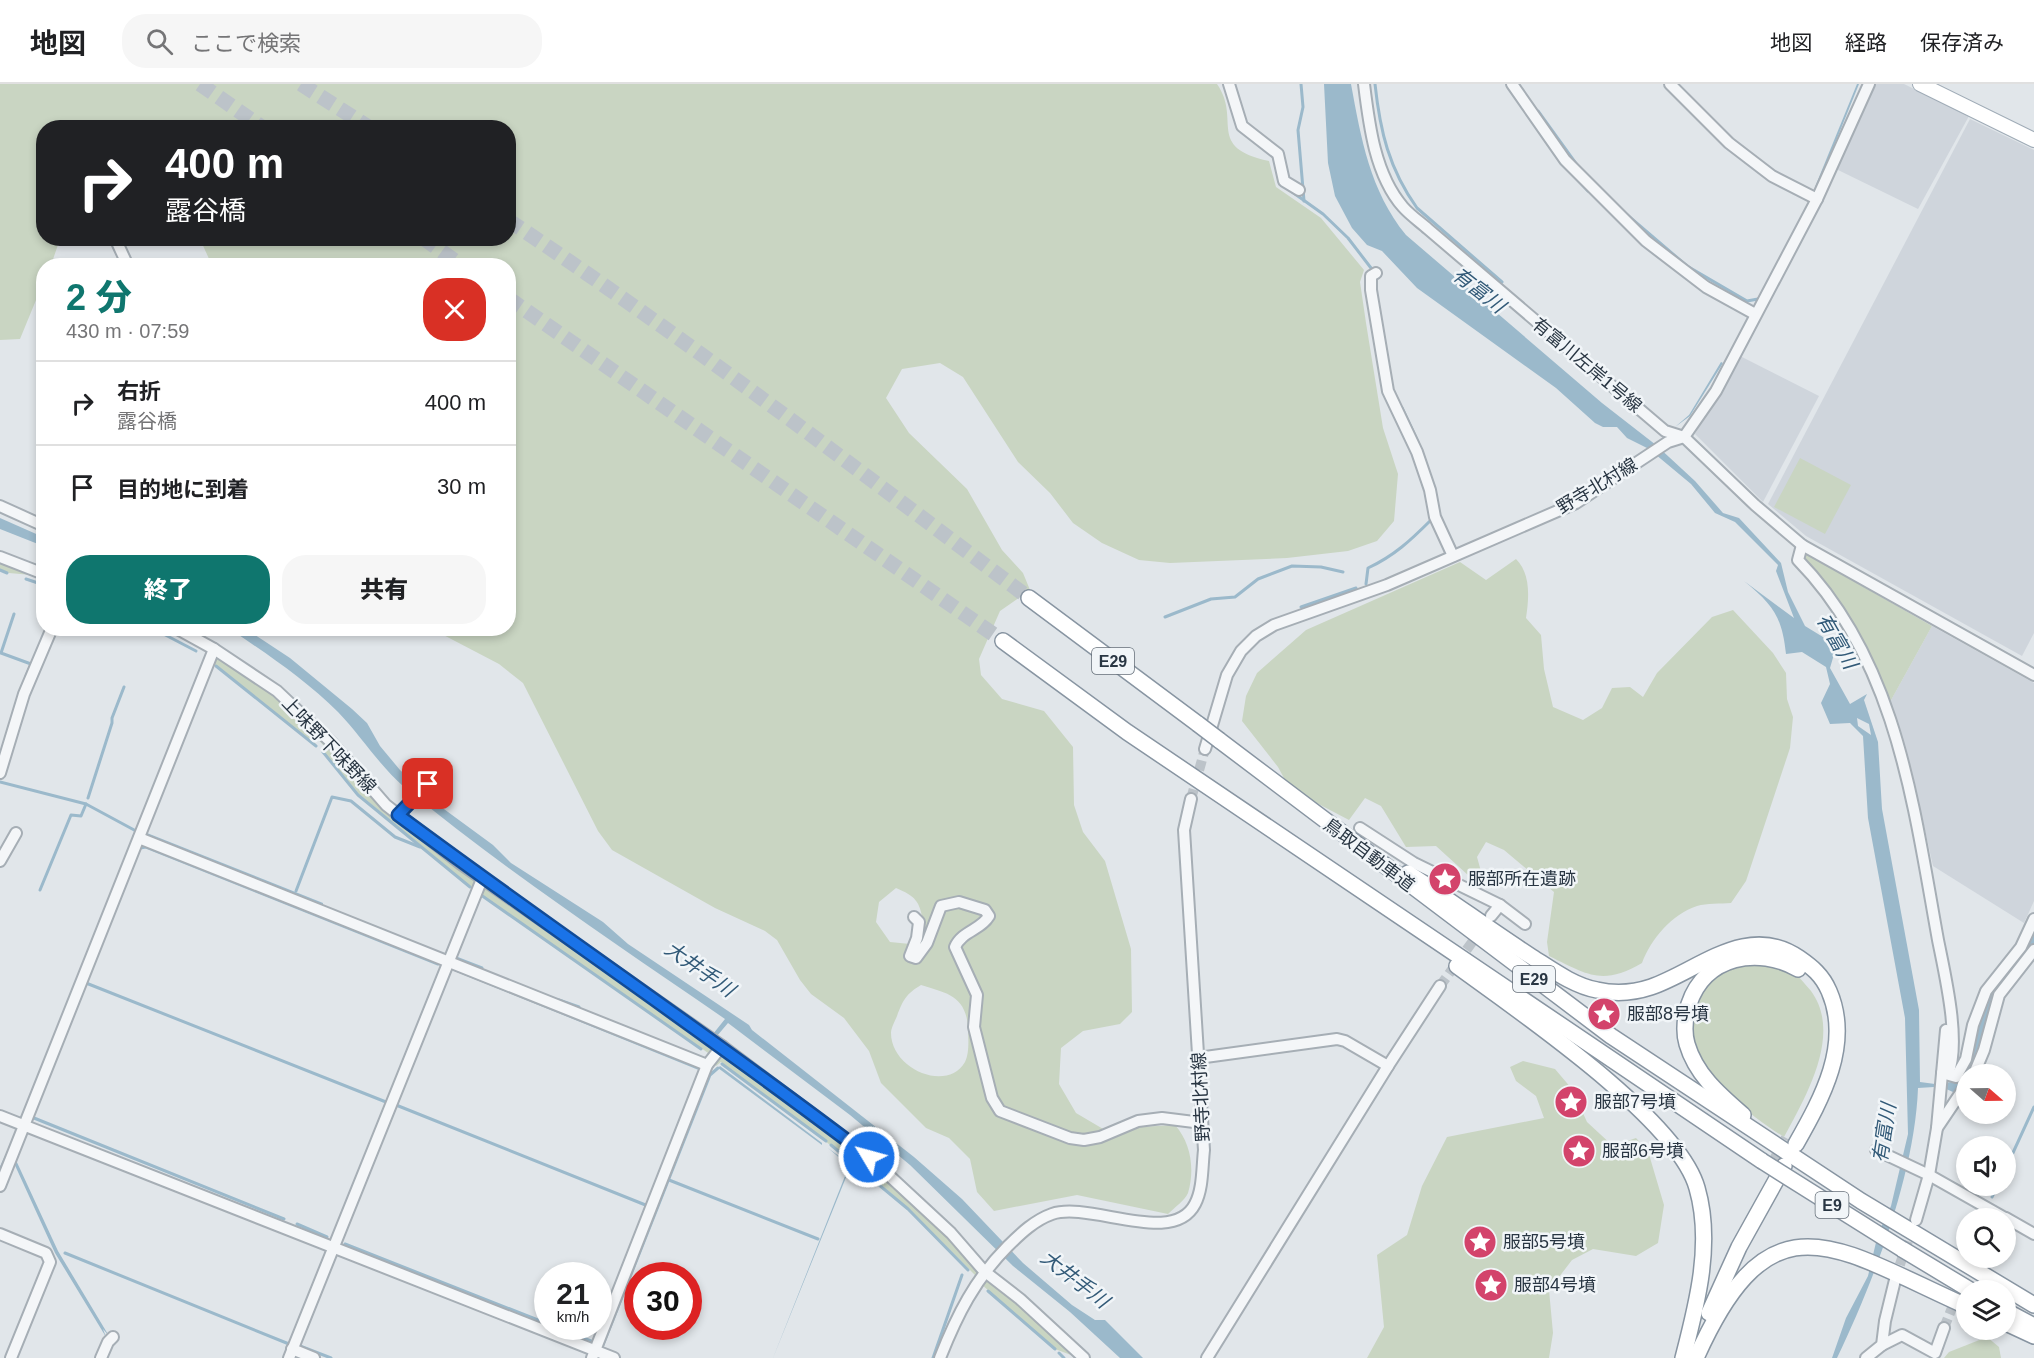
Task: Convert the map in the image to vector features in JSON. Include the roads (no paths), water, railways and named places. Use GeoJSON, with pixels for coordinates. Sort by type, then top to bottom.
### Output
{"type":"FeatureCollection","features":[{"type":"Feature","properties":{"kind":"highway","name":"鳥取自動車道"},"geometry":{"type":"LineString","coordinates":[[1029,598],[1611,1036],[1786,1142]]}},
{"type":"Feature","properties":{"kind":"highway","name":"鳥取自動車道"},"geometry":{"type":"LineString","coordinates":[[1003,641],[1127,732],[1774,1163]]}},
{"type":"Feature","properties":{"kind":"highway"},"geometry":{"type":"LineString","coordinates":[[1302,805],[1553,970],[1593,990],[1617,993],[1652,986],[1709,957],[1746,946],[1766,946],[1793,954],[1824,980],[1834,1003],[1837,1025],[1832,1069],[1823,1094],[1786,1142]]}},
{"type":"Feature","properties":{"kind":"highway"},"geometry":{"type":"LineString","coordinates":[[1419,928],[1443,956],[1509,1004],[1603,1079],[1641,1111],[1678,1149],[1697,1187],[1704,1240],[1690,1331],[1683,1358]]}},
{"type":"Feature","properties":{"kind":"highway"},"geometry":{"type":"LineString","coordinates":[[1786,1142],[1809,1101],[1824,1062],[1828,1040],[1826,1006],[1818,990],[1801,970],[1786,962],[1766,956],[1747,955],[1728,961],[1700,981],[1685,1017],[1688,1046],[1701,1073],[1720,1095],[1813,1169]]}},
{"type":"Feature","properties":{"kind":"highway","name":"E9"},"geometry":{"type":"LineString","coordinates":[[1786,1142],[1813,1169],[1861,1201],[1912,1224],[2034,1305]]}},
{"type":"Feature","properties":{"kind":"highway"},"geometry":{"type":"LineString","coordinates":[[1690,1331],[1740,1226],[1774,1163]]}},
{"type":"Feature","properties":{"kind":"highway"},"geometry":{"type":"LineString","coordinates":[[1694,1358],[1708,1314],[1774,1163]]}},
{"type":"Feature","properties":{"kind":"highway","name":"E9"},"geometry":{"type":"LineString","coordinates":[[1774,1163],[1902,1249],[1956,1282]]}},
{"type":"Feature","properties":{"kind":"highway"},"geometry":{"type":"LineString","coordinates":[[1694,1358],[1719,1310],[1755,1266],[1793,1247],[1814,1245],[1846,1252],[1894,1276],[1956,1302]]}},
{"type":"Feature","properties":{"kind":"highway"},"geometry":{"type":"LineString","coordinates":[[2016,1316],[2034,1326]]}},
{"type":"Feature","properties":{"kind":"highway"},"geometry":{"type":"LineString","coordinates":[[2016,1328],[2034,1336]]}},
{"type":"Feature","properties":{"kind":"main road"},"geometry":{"type":"LineString","coordinates":[[1920,84],[2034,141]]}},
{"type":"Feature","properties":{"kind":"street"},"geometry":{"type":"LineString","coordinates":[[1229,84],[1242,126],[1278,154],[1284,181],[1299,190]]}},
{"type":"Feature","properties":{"kind":"street","name":"有富川左岸1号線"},"geometry":{"type":"LineString","coordinates":[[1364,84],[1369,122],[1380,163],[1402,206],[1665,431],[1684,437],[1755,505],[1802,544],[2034,675]]}},
{"type":"Feature","properties":{"kind":"street"},"geometry":{"type":"LineString","coordinates":[[1512,84],[1565,160],[1646,241],[1706,287],[1755,314]]}},
{"type":"Feature","properties":{"kind":"street"},"geometry":{"type":"LineString","coordinates":[[1670,84],[1729,143],[1772,176],[1817,199]]}},
{"type":"Feature","properties":{"kind":"street"},"geometry":{"type":"LineString","coordinates":[[1684,437],[1716,391],[1817,199],[1869,84]]}},
{"type":"Feature","properties":{"kind":"street"},"geometry":{"type":"LineString","coordinates":[[1376,273],[1371,276],[1371,290],[1388,391],[1418,452],[1430,490],[1435,517],[1453,556]]}},
{"type":"Feature","properties":{"kind":"street","name":"野寺北村線"},"geometry":{"type":"LineString","coordinates":[[1205,748],[1227,675],[1241,651],[1256,636],[1274,625],[1387,585],[1576,503],[1668,442],[1684,437]]}},
{"type":"Feature","properties":{"kind":"street"},"geometry":{"type":"LineString","coordinates":[[0,506],[36,522]]}},
{"type":"Feature","properties":{"kind":"street"},"geometry":{"type":"LineString","coordinates":[[1802,544],[1798,560],[1820,584],[1851,632],[1874,679],[1901,749],[1949,997],[1945,1074],[1929,1175],[1912,1224]]}},
{"type":"Feature","properties":{"kind":"street"},"geometry":{"type":"LineString","coordinates":[[0,557],[36,571]]}},
{"type":"Feature","properties":{"kind":"street"},"geometry":{"type":"LineString","coordinates":[[0,773],[24,694],[49,636]]}},
{"type":"Feature","properties":{"kind":"street","name":"上味野下味野線"},"geometry":{"type":"LineString","coordinates":[[191,636],[277,691],[302,712],[401,812],[482,879],[722,1046],[869,1157],[1084,1358]]}},
{"type":"Feature","properties":{"kind":"street"},"geometry":{"type":"LineString","coordinates":[[0,1186],[214,649]]}},
{"type":"Feature","properties":{"kind":"street"},"geometry":{"type":"LineString","coordinates":[[401,812],[428,784]]}},
{"type":"Feature","properties":{"kind":"street","name":"野寺北村線"},"geometry":{"type":"LineString","coordinates":[[987,1267],[1019,1234],[1049,1215],[1063,1211],[1156,1224],[1188,1215],[1196,1203],[1201,1182],[1204,1150],[1184,830],[1191,799]]}},
{"type":"Feature","properties":{"kind":"street"},"geometry":{"type":"LineString","coordinates":[[1360,828],[1414,863],[1500,905],[1525,924]]}},
{"type":"Feature","properties":{"kind":"street"},"geometry":{"type":"LineString","coordinates":[[0,861],[16,833]]}},
{"type":"Feature","properties":{"kind":"street"},"geometry":{"type":"LineString","coordinates":[[140,838],[707,1065]]}},
{"type":"Feature","properties":{"kind":"street"},"geometry":{"type":"LineString","coordinates":[[314,1358],[291,1354],[447,961],[482,879]]}},
{"type":"Feature","properties":{"kind":"street"},"geometry":{"type":"LineString","coordinates":[[914,917],[919,922],[917,938],[910,956],[916,958],[927,943],[941,906],[959,902],[985,910],[988,916],[986,921],[959,938],[955,947],[977,995],[974,1027],[992,1098],[1000,1111],[1070,1138],[1084,1140],[1100,1137],[1138,1120],[1162,1118],[1202,1123]]}},
{"type":"Feature","properties":{"kind":"street"},"geometry":{"type":"LineString","coordinates":[[1491,916],[1500,905]]}},
{"type":"Feature","properties":{"kind":"street"},"geometry":{"type":"LineString","coordinates":[[1945,1074],[1956,1077],[1966,1059],[1973,1025],[1986,991],[2021,947],[2034,919]]}},
{"type":"Feature","properties":{"kind":"street"},"geometry":{"type":"LineString","coordinates":[[1978,1064],[1999,995],[2034,950]]}},
{"type":"Feature","properties":{"kind":"street"},"geometry":{"type":"LineString","coordinates":[[1207,1358],[1440,986]]}},
{"type":"Feature","properties":{"kind":"street"},"geometry":{"type":"LineString","coordinates":[[1198,1058],[1337,1039],[1345,1041],[1388,1066]]}},
{"type":"Feature","properties":{"kind":"street"},"geometry":{"type":"LineString","coordinates":[[594,1354],[707,1065],[722,1046]]}},
{"type":"Feature","properties":{"kind":"street"},"geometry":{"type":"LineString","coordinates":[[1936,1128],[1956,1099]]}},
{"type":"Feature","properties":{"kind":"street"},"geometry":{"type":"LineString","coordinates":[[0,1116],[334,1246],[594,1354],[614,1358]]}},
{"type":"Feature","properties":{"kind":"street"},"geometry":{"type":"LineString","coordinates":[[1876,1150],[1929,1175],[1979,1208]]}},
{"type":"Feature","properties":{"kind":"street"},"geometry":{"type":"LineString","coordinates":[[2016,1224],[2034,1234]]}},
{"type":"Feature","properties":{"kind":"street"},"geometry":{"type":"LineString","coordinates":[[0,1234],[46,1252],[51,1262],[11,1358]]}},
{"type":"Feature","properties":{"kind":"street"},"geometry":{"type":"LineString","coordinates":[[940,1358],[957,1314],[987,1267]]}},
{"type":"Feature","properties":{"kind":"street"},"geometry":{"type":"LineString","coordinates":[[1882,1345],[1894,1276]]}},
{"type":"Feature","properties":{"kind":"street"},"geometry":{"type":"LineString","coordinates":[[1866,1358],[1882,1345],[1902,1335],[1935,1353],[1944,1328]]}},
{"type":"Feature","properties":{"kind":"street"},"geometry":{"type":"LineString","coordinates":[[101,1358],[108,1342],[113,1337]]}},
{"type":"Feature","properties":{"kind":"water"},"geometry":{"type":"Polygon","coordinates":[[[1324,84],[1351,84],[1363,144],[1375,182],[1406,235],[1602,403],[1656,445],[1695,481],[1723,513],[1739,518],[1781,563],[1788,592],[1805,626],[1823,637],[1835,651],[1830,668],[1850,704],[1867,694],[1864,700],[1878,742],[1882,809],[1919,1010],[1920,1082],[1935,1084],[1934,1087],[1918,1088],[1915,1121],[1901,1190],[1878,1261],[1837,1358],[1832,1358],[1846,1318],[1868,1276],[1878,1234],[1891,1206],[1908,1134],[1905,1018],[1868,818],[1863,736],[1850,723],[1830,724],[1821,703],[1830,684],[1826,667],[1802,652],[1786,654],[1782,630],[1774,612],[1762,597],[1744,581],[1794,618],[1776,571],[1778,565],[1735,522],[1715,513],[1691,484],[1649,449],[1627,438],[1617,427],[1603,427],[1595,423],[1556,388],[1417,288],[1382,251],[1367,245],[1352,228],[1335,196],[1328,163],[1324,84]],[[1857,718],[1858,726],[1871,735],[1869,724],[1857,718]]]}},
{"type":"Feature","properties":{"kind":"water"},"geometry":{"type":"Polygon","coordinates":[[[1857,84],[1859,84],[1817,188],[1815,187],[1857,84]]]}},
{"type":"Feature","properties":{"kind":"water"},"geometry":{"type":"Polygon","coordinates":[[[1721,362],[1723,363],[1690,416],[1675,427],[1689,415],[1721,362]]]}},
{"type":"Feature","properties":{"kind":"water"},"geometry":{"type":"Polygon","coordinates":[[[0,518],[36,534],[36,543],[0,529],[0,518]]]}},
{"type":"Feature","properties":{"kind":"water"},"geometry":{"type":"Polygon","coordinates":[[[240,636],[257,636],[290,658],[352,709],[367,723],[380,746],[400,770],[433,801],[493,845],[511,863],[603,922],[628,944],[749,1025],[752,1030],[914,1157],[962,1199],[1023,1263],[1072,1305],[1095,1320],[1105,1320],[1143,1358],[1120,1358],[1070,1312],[1013,1266],[910,1165],[850,1115],[728,1023],[717,1036],[713,1034],[725,1019],[562,906],[404,787],[338,712],[286,668],[240,636]]]}},
{"type":"Feature","properties":{"kind":"water"},"geometry":{"type":"Polygon","coordinates":[[[147,833],[323,903],[323,905],[146,835],[147,833]]]}},
{"type":"Feature","properties":{"kind":"water"},"geometry":{"type":"Polygon","coordinates":[[[2034,926],[2034,944],[2011,972],[1974,1064],[1963,1064],[1985,999],[2034,926]]]}},
{"type":"Feature","properties":{"kind":"water"},"geometry":{"type":"Polygon","coordinates":[[[720,1066],[822,1143],[822,1145],[718,1068],[720,1066]]]}},
{"type":"Feature","properties":{"kind":"water"},"geometry":{"type":"Polygon","coordinates":[[[1956,1081],[1956,1091],[1944,1088],[1945,1083],[1956,1081]]]}},
{"type":"Feature","properties":{"kind":"water"},"geometry":{"type":"Polygon","coordinates":[[[828,1148],[851,1165],[773,1358],[849,1166],[828,1148]]]}},
{"type":"Feature","properties":{"kind":"water"},"geometry":{"type":"Polygon","coordinates":[[[15,1158],[58,1251],[109,1336],[103,1329],[106,1337],[55,1253],[13,1161],[15,1158]]]}},
{"type":"Feature","properties":{"kind":"waterway"},"geometry":{"type":"LineString","coordinates":[[1301,84],[1303,107],[1298,130],[1304,201]]}},
{"type":"Feature","properties":{"kind":"waterway","name":"有富川"},"geometry":{"type":"LineString","coordinates":[[1375,84],[1387,149],[1407,193],[1417,208],[1502,282]]}},
{"type":"Feature","properties":{"kind":"waterway"},"geometry":{"type":"LineString","coordinates":[[1538,111],[1577,165]]}},
{"type":"Feature","properties":{"kind":"waterway"},"geometry":{"type":"LineString","coordinates":[[1575,177],[1588,191]]}},
{"type":"Feature","properties":{"kind":"waterway"},"geometry":{"type":"LineString","coordinates":[[1281,184],[1323,214],[1348,238],[1371,268]]}},
{"type":"Feature","properties":{"kind":"waterway"},"geometry":{"type":"LineString","coordinates":[[1626,214],[1687,266],[1747,301],[1758,299]]}},
{"type":"Feature","properties":{"kind":"waterway"},"geometry":{"type":"LineString","coordinates":[[1402,408],[1418,442]]}},
{"type":"Feature","properties":{"kind":"waterway"},"geometry":{"type":"LineString","coordinates":[[1366,584],[1368,568],[1402,547],[1431,520]]}},
{"type":"Feature","properties":{"kind":"waterway"},"geometry":{"type":"LineString","coordinates":[[1165,617],[1211,599],[1235,597],[1258,579],[1292,566],[1321,567],[1343,572]]}},
{"type":"Feature","properties":{"kind":"waterway"},"geometry":{"type":"LineString","coordinates":[[0,570],[7,573]]}},
{"type":"Feature","properties":{"kind":"waterway"},"geometry":{"type":"LineString","coordinates":[[26,579],[36,582]]}},
{"type":"Feature","properties":{"kind":"waterway"},"geometry":{"type":"LineString","coordinates":[[1301,607],[1356,588]]}},
{"type":"Feature","properties":{"kind":"waterway"},"geometry":{"type":"LineString","coordinates":[[14,614],[1,653],[31,664],[26,676]]}},
{"type":"Feature","properties":{"kind":"waterway"},"geometry":{"type":"LineString","coordinates":[[167,636],[196,651]]}},
{"type":"Feature","properties":{"kind":"waterway"},"geometry":{"type":"LineString","coordinates":[[216,666],[316,746]]}},
{"type":"Feature","properties":{"kind":"waterway"},"geometry":{"type":"LineString","coordinates":[[88,798],[112,718],[124,687]]}},
{"type":"Feature","properties":{"kind":"waterway"},"geometry":{"type":"LineString","coordinates":[[323,752],[358,795],[470,887]]}},
{"type":"Feature","properties":{"kind":"waterway"},"geometry":{"type":"LineString","coordinates":[[0,782],[86,804],[136,831]]}},
{"type":"Feature","properties":{"kind":"waterway"},"geometry":{"type":"LineString","coordinates":[[296,891],[332,797],[351,801],[395,837],[420,847]]}},
{"type":"Feature","properties":{"kind":"waterway"},"geometry":{"type":"LineString","coordinates":[[40,890],[71,815],[81,816],[86,804]]}},
{"type":"Feature","properties":{"kind":"waterway"},"geometry":{"type":"LineString","coordinates":[[140,848],[146,847],[438,964]]}},
{"type":"Feature","properties":{"kind":"waterway"},"geometry":{"type":"LineString","coordinates":[[481,895],[701,1049]]}},
{"type":"Feature","properties":{"kind":"waterway"},"geometry":{"type":"LineString","coordinates":[[456,958],[482,968]]}},
{"type":"Feature","properties":{"kind":"waterway"},"geometry":{"type":"LineString","coordinates":[[456,970],[698,1068]]}},
{"type":"Feature","properties":{"kind":"waterway"},"geometry":{"type":"LineString","coordinates":[[86,983],[386,1102]]}},
{"type":"Feature","properties":{"kind":"waterway"},"geometry":{"type":"LineString","coordinates":[[559,1000],[579,1007]]}},
{"type":"Feature","properties":{"kind":"waterway"},"geometry":{"type":"LineString","coordinates":[[722,1064],[826,1141]]}},
{"type":"Feature","properties":{"kind":"waterway"},"geometry":{"type":"LineString","coordinates":[[603,1345],[710,1075],[718,1068]]}},
{"type":"Feature","properties":{"kind":"waterway"},"geometry":{"type":"LineString","coordinates":[[396,1105],[648,1206]]}},
{"type":"Feature","properties":{"kind":"waterway"},"geometry":{"type":"LineString","coordinates":[[2016,1146],[2034,1107]]}},
{"type":"Feature","properties":{"kind":"waterway"},"geometry":{"type":"LineString","coordinates":[[34,1118],[284,1219]]}},
{"type":"Feature","properties":{"kind":"waterway"},"geometry":{"type":"LineString","coordinates":[[831,1145],[908,1209],[968,1270]]}},
{"type":"Feature","properties":{"kind":"waterway"},"geometry":{"type":"LineString","coordinates":[[0,1170],[7,1155]]}},
{"type":"Feature","properties":{"kind":"waterway"},"geometry":{"type":"LineString","coordinates":[[669,1180],[818,1239]]}},
{"type":"Feature","properties":{"kind":"waterway"},"geometry":{"type":"LineString","coordinates":[[297,1224],[327,1237]]}},
{"type":"Feature","properties":{"kind":"waterway"},"geometry":{"type":"LineString","coordinates":[[345,1244],[534,1318]]}},
{"type":"Feature","properties":{"kind":"waterway"},"geometry":{"type":"LineString","coordinates":[[65,1253],[289,1344]]}},
{"type":"Feature","properties":{"kind":"waterway"},"geometry":{"type":"LineString","coordinates":[[933,1358],[962,1275]]}},
{"type":"Feature","properties":{"kind":"waterway"},"geometry":{"type":"LineString","coordinates":[[988,1291],[1055,1349]]}},
{"type":"Feature","properties":{"kind":"waterway"},"geometry":{"type":"LineString","coordinates":[[300,1346],[331,1358]]}},
{"type":"Feature","properties":{"kind":"waterway"},"geometry":{"type":"LineString","coordinates":[[1059,1353],[1064,1358]]}},
{"type":"Feature","properties":{"kind":"tunnel"},"geometry":{"type":"LineString","coordinates":[[200,84],[252,120]]}},
{"type":"Feature","properties":{"kind":"tunnel"},"geometry":{"type":"LineString","coordinates":[[301,84],[357,120]]}},
{"type":"Feature","properties":{"kind":"tunnel"},"geometry":{"type":"LineString","coordinates":[[516,225],[706,358],[1029,598]]}},
{"type":"Feature","properties":{"kind":"tunnel"},"geometry":{"type":"LineString","coordinates":[[434,246],[451,258]]}},
{"type":"Feature","properties":{"kind":"tunnel"},"geometry":{"type":"LineString","coordinates":[[516,304],[1003,641]]}},
{"type":"Feature","properties":{"kind":"tunnel"},"geometry":{"type":"LineString","coordinates":[[1191,799],[1205,749]]}},
{"type":"Feature","properties":{"kind":"tunnel"},"geometry":{"type":"LineString","coordinates":[[1440,986],[1481,930]]}},
{"type":"Feature","properties":{"kind":"tunnel"},"geometry":{"type":"LineString","coordinates":[[1776,1161],[1788,1139]]}},
{"type":"Feature","properties":{"kind":"tunnel"},"geometry":{"type":"LineString","coordinates":[[1895,1279],[1913,1226]]}},
{"type":"Feature","properties":{"kind":"tunnel"},"geometry":{"type":"LineString","coordinates":[[1944,1328],[1968,1268]]}},
{"type":"Feature","properties":{"kind":"place","name":"服部所在遺跡"},"geometry":{"type":"Point","coordinates":[1445,879]}},
{"type":"Feature","properties":{"kind":"place","name":"服部8号墳"},"geometry":{"type":"Point","coordinates":[1604,1014]}},
{"type":"Feature","properties":{"kind":"place","name":"服部7号墳"},"geometry":{"type":"Point","coordinates":[1571,1102]}},
{"type":"Feature","properties":{"kind":"place","name":"服部6号墳"},"geometry":{"type":"Point","coordinates":[1579,1151]}},
{"type":"Feature","properties":{"kind":"place","name":"服部5号墳"},"geometry":{"type":"Point","coordinates":[1480,1242]}},
{"type":"Feature","properties":{"kind":"place","name":"服部4号墳"},"geometry":{"type":"Point","coordinates":[1491,1285]}},
{"type":"Feature","properties":{"kind":"water label","name":"大井手川"},"geometry":{"type":"Point","coordinates":[700,969]}},
{"type":"Feature","properties":{"kind":"water label","name":"大井手川"},"geometry":{"type":"Point","coordinates":[1075,1279]}}]}
